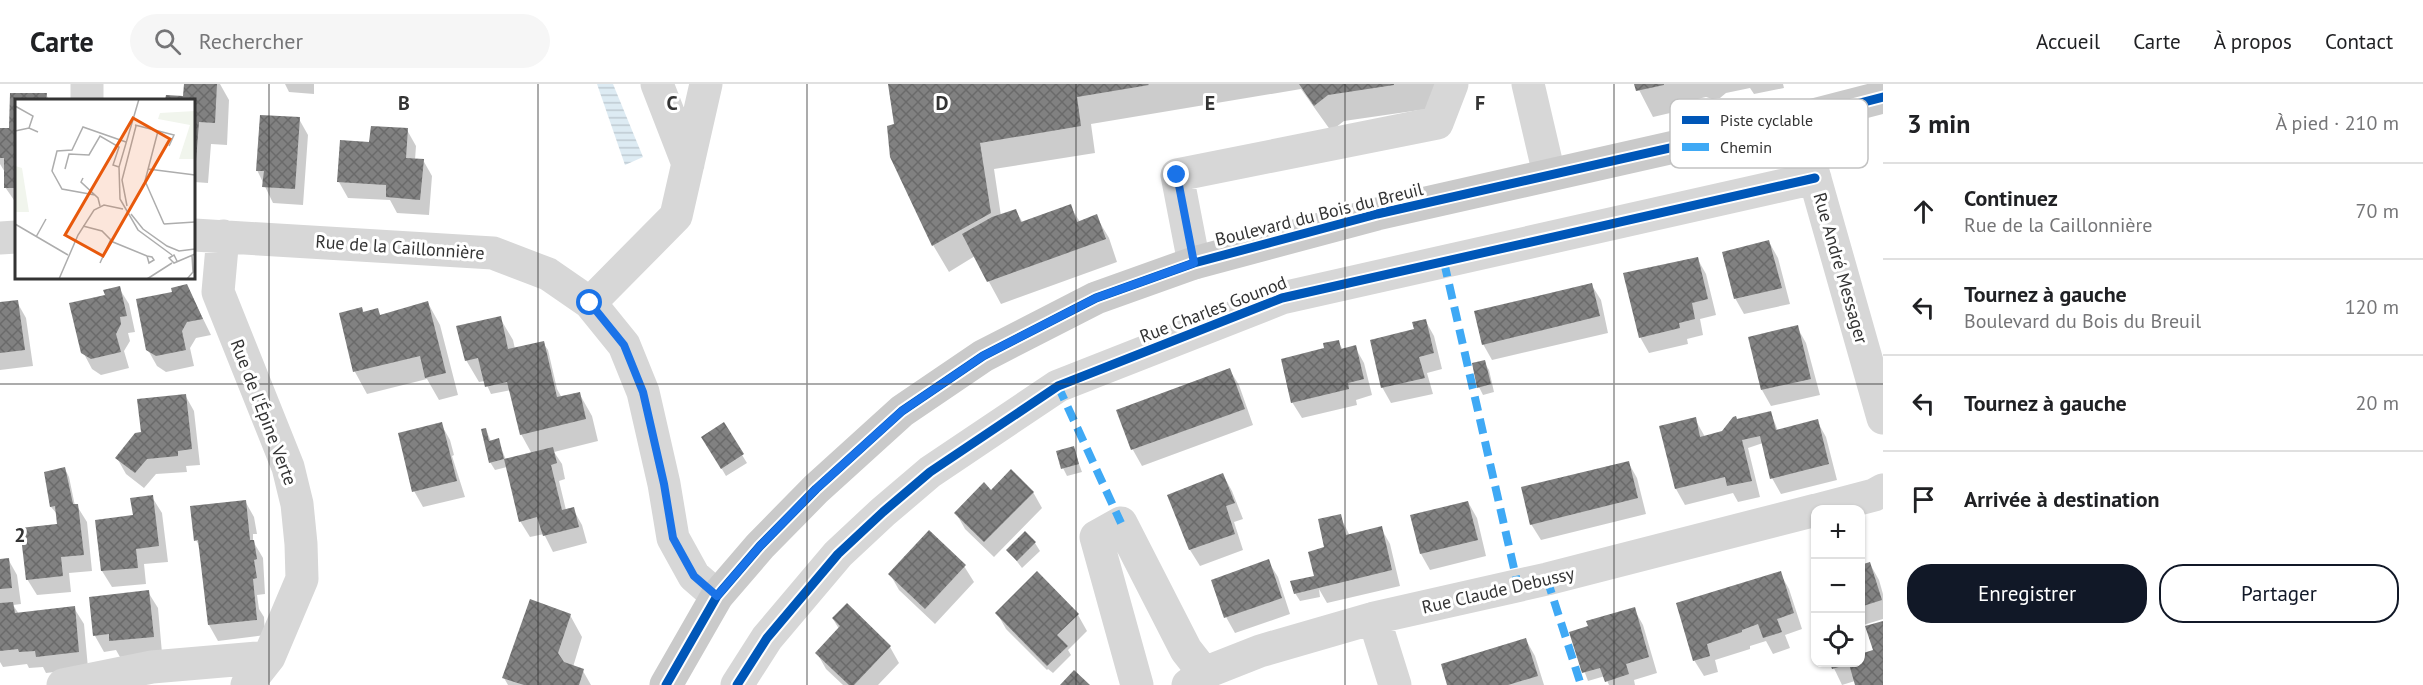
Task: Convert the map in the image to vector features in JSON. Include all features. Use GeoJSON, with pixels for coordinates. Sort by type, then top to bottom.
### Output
{"type":"FeatureCollection","features":[{"type":"Feature","properties":{"kind":"main road","name":"Boulevard du Bois du Breuil"},"geometry":{"type":"LineString","coordinates":[[1868,101],[1883,97]]}},
{"type":"Feature","properties":{"kind":"main road","name":"Boulevard du Bois du Breuil"},"geometry":{"type":"LineString","coordinates":[[666,685],[717,596],[760,546],[816,489],[902,411],[983,356],[1096,298],[1194,263],[1377,214],[1670,147]]}},
{"type":"Feature","properties":{"kind":"street"},"geometry":{"type":"LineString","coordinates":[[657,84],[688,164]]}},
{"type":"Feature","properties":{"kind":"street"},"geometry":{"type":"LineString","coordinates":[[590,303],[676,216],[706,84]]}},
{"type":"Feature","properties":{"kind":"street"},"geometry":{"type":"LineString","coordinates":[[1194,263],[1177,175],[1437,123],[1452,84]]}},
{"type":"Feature","properties":{"kind":"street"},"geometry":{"type":"LineString","coordinates":[[1528,84],[1549,174]]}},
{"type":"Feature","properties":{"kind":"street","name":"Rue André Messager"},"geometry":{"type":"LineString","coordinates":[[1812,168],[1883,418]]}},
{"type":"Feature","properties":{"kind":"street","name":"Rue Charles Gounod"},"geometry":{"type":"LineString","coordinates":[[737,685],[767,638],[838,554],[883,512],[930,472],[1058,386],[1282,298],[1815,178]]}},
{"type":"Feature","properties":{"kind":"street","name":"Rue de la Caillonnière"},"geometry":{"type":"LineString","coordinates":[[208,235],[493,253],[548,274],[590,303],[624,345],[643,392],[664,484],[673,538],[694,576],[717,596]]}},
{"type":"Feature","properties":{"kind":"street","name":"Rue de l'Épine Verte"},"geometry":{"type":"LineString","coordinates":[[208,235],[218,292],[278,440],[297,504],[302,579],[269,657],[247,685]]}},
{"type":"Feature","properties":{"kind":"street"},"geometry":{"type":"LineString","coordinates":[[0,238],[15,237]]}},
{"type":"Feature","properties":{"kind":"street","name":"Rue Claude Debussy"},"geometry":{"type":"LineString","coordinates":[[1835,505],[1874,495],[1883,490]]}},
{"type":"Feature","properties":{"kind":"street","name":"Rue Claude Debussy"},"geometry":{"type":"LineString","coordinates":[[1196,679],[1260,651],[1374,618],[1547,579],[1811,511]]}},
{"type":"Feature","properties":{"kind":"street"},"geometry":{"type":"LineString","coordinates":[[1137,685],[1096,537],[1121,523],[1186,650],[1196,679]]}},
{"type":"Feature","properties":{"kind":"street"},"geometry":{"type":"LineString","coordinates":[[1374,618],[1395,685]]}},
{"type":"Feature","properties":{"kind":"street"},"geometry":{"type":"LineString","coordinates":[[63,685],[152,667],[269,657]]}},
{"type":"Feature","properties":{"kind":"shaded area"},"geometry":{"type":"Polygon","coordinates":[[[597,84],[613,84],[643,157],[625,165],[597,84]]]}},
{"type":"Feature","properties":{"kind":"building"},"geometry":{"type":"Polygon","coordinates":[[[184,84],[217,84],[215,123],[199,122],[196,161],[195,99],[165,99],[166,95],[183,96],[184,84]]]}},
{"type":"Feature","properties":{"kind":"building"},"geometry":{"type":"Polygon","coordinates":[[[888,84],[1149,85],[1077,97],[1081,126],[980,143],[991,213],[932,246],[890,157],[887,126],[894,124],[888,84]]]}},
{"type":"Feature","properties":{"kind":"building"},"geometry":{"type":"Polygon","coordinates":[[[1299,84],[1394,85],[1328,95],[1314,106],[1299,84]]]}},
{"type":"Feature","properties":{"kind":"building"},"geometry":{"type":"Polygon","coordinates":[[[1634,84],[1664,84],[1664,85],[1636,91],[1634,84]]]}},
{"type":"Feature","properties":{"kind":"building"},"geometry":{"type":"Polygon","coordinates":[[[10,93],[47,93],[46,99],[15,99],[15,188],[4,188],[4,158],[0,158],[0,128],[9,128],[10,93]]]}},
{"type":"Feature","properties":{"kind":"building"},"geometry":{"type":"Polygon","coordinates":[[[260,115],[300,117],[295,189],[262,187],[264,171],[256,171],[260,115]]]}},
{"type":"Feature","properties":{"kind":"building"},"geometry":{"type":"Polygon","coordinates":[[[371,126],[408,128],[406,158],[424,159],[420,200],[386,197],[386,185],[337,182],[340,140],[369,142],[371,126]]]}},
{"type":"Feature","properties":{"kind":"building"},"geometry":{"type":"Polygon","coordinates":[[[1071,204],[1077,222],[1097,214],[1106,239],[987,282],[962,234],[992,217],[1016,209],[1021,222],[1071,204]]]}},
{"type":"Feature","properties":{"kind":"building"},"geometry":{"type":"Polygon","coordinates":[[[1769,240],[1782,288],[1734,299],[1722,252],[1769,240]]]}},
{"type":"Feature","properties":{"kind":"building"},"geometry":{"type":"Polygon","coordinates":[[[1698,257],[1708,299],[1692,303],[1695,319],[1679,323],[1680,328],[1639,338],[1623,273],[1698,257]]]}},
{"type":"Feature","properties":{"kind":"building"},"geometry":{"type":"Polygon","coordinates":[[[1592,283],[1600,316],[1482,345],[1474,311],[1592,283]]]}},
{"type":"Feature","properties":{"kind":"building"},"geometry":{"type":"Polygon","coordinates":[[[187,284],[203,319],[187,322],[182,331],[186,350],[156,356],[146,350],[136,299],[172,292],[171,288],[187,284]]]}},
{"type":"Feature","properties":{"kind":"building"},"geometry":{"type":"Polygon","coordinates":[[[120,286],[127,316],[120,317],[121,324],[116,334],[121,352],[91,359],[81,353],[69,303],[105,295],[103,290],[120,286]]]}},
{"type":"Feature","properties":{"kind":"building"},"geometry":{"type":"Polygon","coordinates":[[[18,300],[25,350],[0,353],[0,302],[18,300]]]}},
{"type":"Feature","properties":{"kind":"building"},"geometry":{"type":"Polygon","coordinates":[[[428,301],[446,373],[425,378],[420,356],[353,372],[339,313],[362,307],[363,312],[378,308],[380,315],[428,301]]]}},
{"type":"Feature","properties":{"kind":"building"},"geometry":{"type":"Polygon","coordinates":[[[501,316],[508,349],[544,341],[557,397],[580,392],[586,419],[520,435],[507,382],[485,387],[478,358],[465,361],[456,326],[501,316]]]}},
{"type":"Feature","properties":{"kind":"building"},"geometry":{"type":"Polygon","coordinates":[[[1426,319],[1434,353],[1419,357],[1425,378],[1381,388],[1370,340],[1414,329],[1412,322],[1426,319]]]}},
{"type":"Feature","properties":{"kind":"building"},"geometry":{"type":"Polygon","coordinates":[[[1798,325],[1811,379],[1761,390],[1748,337],[1798,325]]]}},
{"type":"Feature","properties":{"kind":"building"},"geometry":{"type":"Polygon","coordinates":[[[1339,340],[1341,349],[1356,345],[1364,379],[1348,383],[1349,389],[1291,403],[1281,359],[1324,348],[1323,343],[1339,340]]]}},
{"type":"Feature","properties":{"kind":"building"},"geometry":{"type":"Polygon","coordinates":[[[1485,360],[1491,384],[1477,388],[1472,363],[1485,360]]]}},
{"type":"Feature","properties":{"kind":"building"},"geometry":{"type":"Polygon","coordinates":[[[1230,368],[1245,409],[1131,450],[1116,410],[1230,368]]]}},
{"type":"Feature","properties":{"kind":"building"},"geometry":{"type":"Polygon","coordinates":[[[186,394],[192,449],[178,451],[178,456],[147,459],[135,473],[115,458],[135,433],[141,432],[137,399],[186,394]]]}},
{"type":"Feature","properties":{"kind":"building"},"geometry":{"type":"Polygon","coordinates":[[[1771,411],[1776,430],[1818,419],[1829,464],[1770,479],[1760,436],[1742,440],[1752,481],[1727,486],[1725,477],[1675,489],[1659,426],[1696,417],[1700,437],[1722,431],[1733,417],[1736,416],[1737,419],[1771,411]]]}},
{"type":"Feature","properties":{"kind":"building"},"geometry":{"type":"Polygon","coordinates":[[[442,422],[457,481],[412,492],[398,433],[442,422]]]}},
{"type":"Feature","properties":{"kind":"building"},"geometry":{"type":"Polygon","coordinates":[[[724,422],[744,454],[721,469],[701,437],[724,422]]]}},
{"type":"Feature","properties":{"kind":"building"},"geometry":{"type":"Polygon","coordinates":[[[486,428],[489,441],[499,438],[504,459],[489,463],[481,429],[486,428]]]}},
{"type":"Feature","properties":{"kind":"building"},"geometry":{"type":"Polygon","coordinates":[[[1074,446],[1079,464],[1061,469],[1056,451],[1074,446]]]}},
{"type":"Feature","properties":{"kind":"building"},"geometry":{"type":"Polygon","coordinates":[[[553,447],[557,463],[551,465],[562,510],[574,507],[579,527],[543,536],[537,517],[519,522],[504,459],[553,447]]]}},
{"type":"Feature","properties":{"kind":"building"},"geometry":{"type":"Polygon","coordinates":[[[1629,461],[1638,498],[1530,525],[1521,487],[1629,461]]]}},
{"type":"Feature","properties":{"kind":"building"},"geometry":{"type":"Polygon","coordinates":[[[65,467],[73,504],[78,504],[84,555],[61,557],[63,576],[26,580],[20,528],[57,524],[55,506],[50,507],[44,472],[65,467]]]}},
{"type":"Feature","properties":{"kind":"building"},"geometry":{"type":"Polygon","coordinates":[[[1011,469],[1034,492],[984,542],[954,513],[984,482],[991,490],[1011,469]]]}},
{"type":"Feature","properties":{"kind":"building"},"geometry":{"type":"Polygon","coordinates":[[[1223,473],[1235,503],[1226,506],[1235,534],[1189,550],[1167,495],[1223,473]]]}},
{"type":"Feature","properties":{"kind":"building"},"geometry":{"type":"Polygon","coordinates":[[[153,495],[159,546],[136,549],[138,568],[101,571],[95,520],[133,515],[130,498],[153,495]]]}},
{"type":"Feature","properties":{"kind":"building"},"geometry":{"type":"Polygon","coordinates":[[[246,500],[250,540],[254,540],[257,559],[254,560],[257,578],[253,579],[257,620],[208,625],[198,540],[194,541],[190,506],[246,500]]]}},
{"type":"Feature","properties":{"kind":"building"},"geometry":{"type":"Polygon","coordinates":[[[1468,501],[1478,540],[1420,554],[1410,515],[1468,501]]]}},
{"type":"Feature","properties":{"kind":"building"},"geometry":{"type":"Polygon","coordinates":[[[1341,514],[1346,535],[1382,526],[1392,570],[1294,594],[1290,581],[1314,576],[1308,552],[1324,547],[1318,519],[1341,514]]]}},
{"type":"Feature","properties":{"kind":"building"},"geometry":{"type":"Polygon","coordinates":[[[929,530],[966,565],[925,609],[888,574],[929,530]]]}},
{"type":"Feature","properties":{"kind":"building"},"geometry":{"type":"Polygon","coordinates":[[[1025,531],[1036,542],[1017,561],[1006,550],[1025,531]]]}},
{"type":"Feature","properties":{"kind":"building"},"geometry":{"type":"Polygon","coordinates":[[[9,558],[12,588],[0,589],[0,559],[9,558]]]}},
{"type":"Feature","properties":{"kind":"building"},"geometry":{"type":"Polygon","coordinates":[[[1269,559],[1282,598],[1224,618],[1211,580],[1269,559]]]}},
{"type":"Feature","properties":{"kind":"building"},"geometry":{"type":"Polygon","coordinates":[[[1870,562],[1882,600],[1865,605],[1865,564],[1870,562]]]}},
{"type":"Feature","properties":{"kind":"building"},"geometry":{"type":"Polygon","coordinates":[[[1037,571],[1079,614],[1057,635],[1068,646],[1047,666],[995,613],[1037,571]]]}},
{"type":"Feature","properties":{"kind":"building"},"geometry":{"type":"Polygon","coordinates":[[[1781,571],[1794,613],[1777,619],[1782,632],[1763,638],[1758,624],[1707,644],[1710,656],[1693,661],[1676,603],[1781,571]]]}},
{"type":"Feature","properties":{"kind":"building"},"geometry":{"type":"Polygon","coordinates":[[[149,590],[154,637],[109,641],[109,634],[93,636],[89,597],[149,590]]]}},
{"type":"Feature","properties":{"kind":"building"},"geometry":{"type":"Polygon","coordinates":[[[530,599],[571,614],[558,653],[564,662],[584,669],[579,685],[524,685],[502,678],[530,599]]]}},
{"type":"Feature","properties":{"kind":"building"},"geometry":{"type":"Polygon","coordinates":[[[13,602],[15,613],[75,606],[79,652],[36,657],[35,651],[19,652],[18,649],[0,651],[0,603],[13,602]]]}},
{"type":"Feature","properties":{"kind":"building"},"geometry":{"type":"Polygon","coordinates":[[[847,603],[891,646],[854,685],[849,685],[815,653],[840,626],[832,618],[847,603]]]}},
{"type":"Feature","properties":{"kind":"building"},"geometry":{"type":"Polygon","coordinates":[[[1635,607],[1649,657],[1626,664],[1629,674],[1605,682],[1600,668],[1582,673],[1569,632],[1588,626],[1586,621],[1635,607]]]}},
{"type":"Feature","properties":{"kind":"building"},"geometry":{"type":"Polygon","coordinates":[[[1883,621],[1883,685],[1855,685],[1850,667],[1865,667],[1865,652],[1873,650],[1865,626],[1883,621]]]}},
{"type":"Feature","properties":{"kind":"building"},"geometry":{"type":"Polygon","coordinates":[[[1526,638],[1538,676],[1508,685],[1447,685],[1441,664],[1526,638]]]}},
{"type":"Feature","properties":{"kind":"building"},"geometry":{"type":"Polygon","coordinates":[[[1074,670],[1090,685],[1060,685],[1074,670]]]}},
{"type":"Feature","properties":{"kind":"marked path"},"geometry":{"type":"LineString","coordinates":[[1444,262],[1518,586]]}},
{"type":"Feature","properties":{"kind":"marked path"},"geometry":{"type":"LineString","coordinates":[[1058,386],[1121,523]]}},
{"type":"Feature","properties":{"kind":"marked path"},"geometry":{"type":"LineString","coordinates":[[1547,579],[1581,685]]}},
{"type":"Feature","properties":{"kind":"cycle path"},"geometry":{"type":"LineString","coordinates":[[1868,101],[1883,97]]}},
{"type":"Feature","properties":{"kind":"cycle path"},"geometry":{"type":"LineString","coordinates":[[666,685],[717,596],[760,546],[816,489],[902,411],[983,356],[1096,298],[1194,263],[1377,214],[1670,148]]}},
{"type":"Feature","properties":{"kind":"cycle path"},"geometry":{"type":"LineString","coordinates":[[737,685],[767,638],[838,554],[883,512],[930,472],[1058,386],[1282,298],[1815,178]]}},
{"type":"Feature","properties":{"kind":"route"},"geometry":{"type":"LineString","coordinates":[[590,303],[624,345],[643,392],[664,484],[673,538],[694,576],[717,596],[760,546],[816,489],[902,411],[983,356],[1096,298],[1194,263],[1177,175]]}}]}
